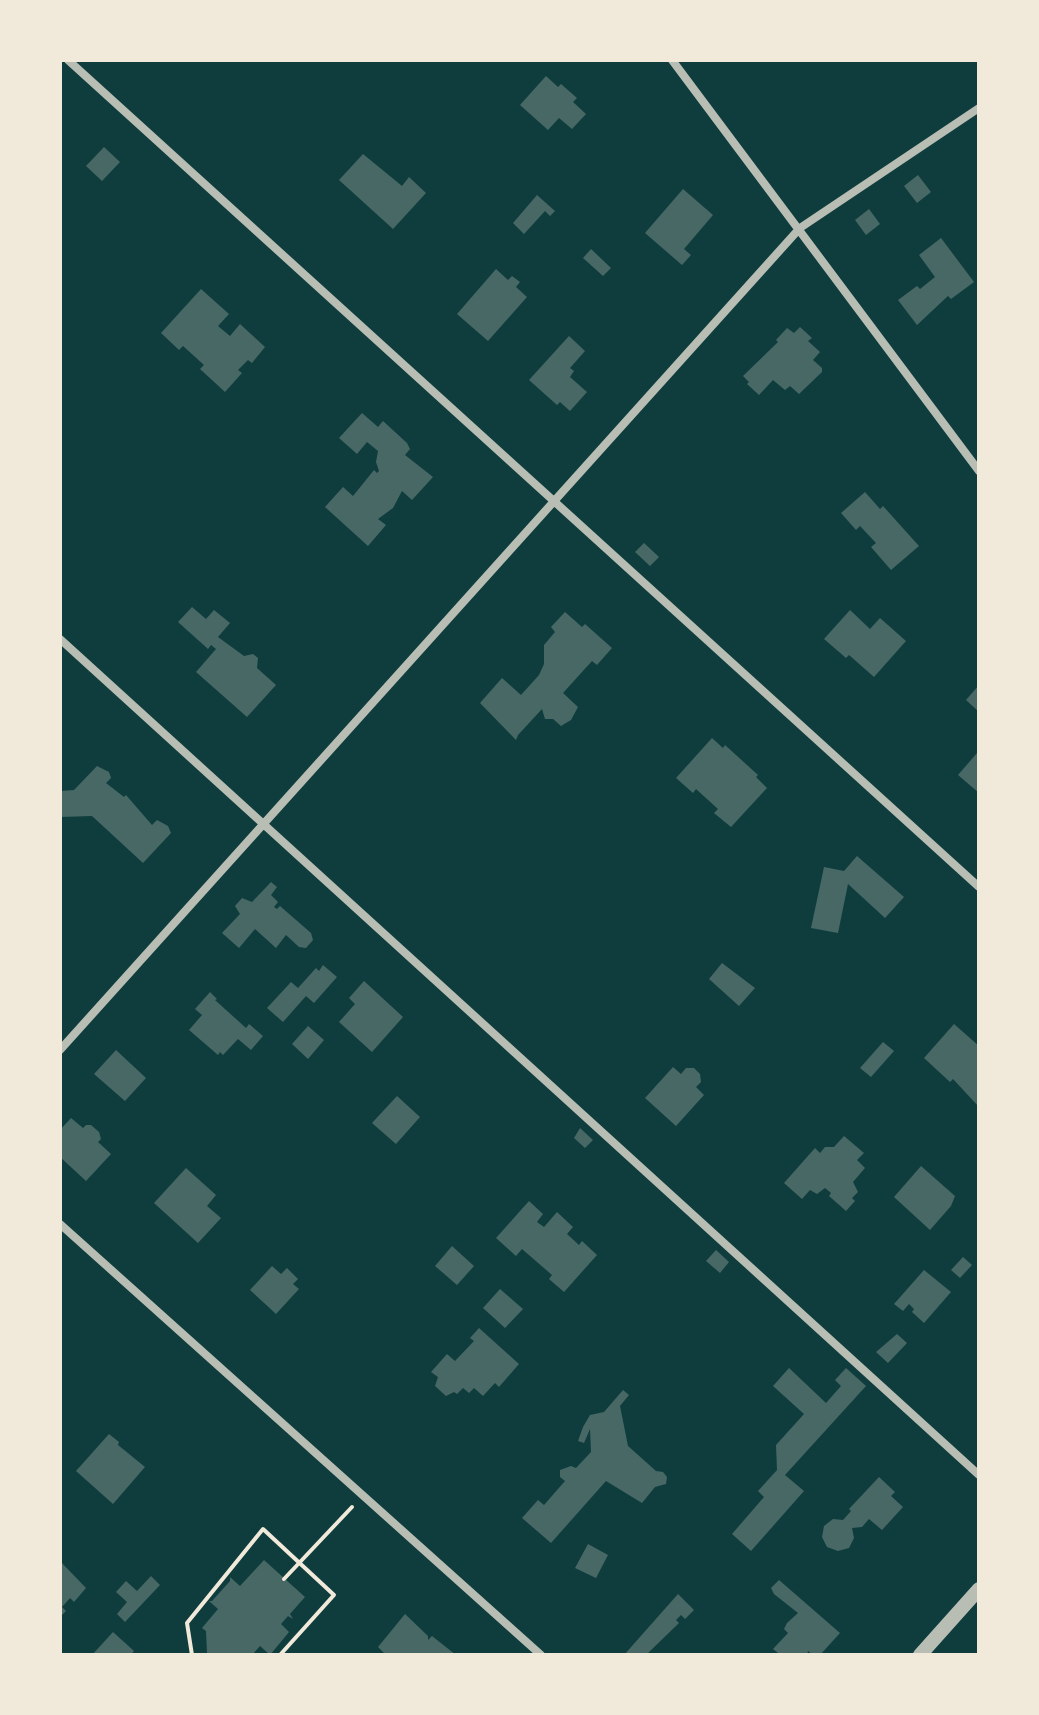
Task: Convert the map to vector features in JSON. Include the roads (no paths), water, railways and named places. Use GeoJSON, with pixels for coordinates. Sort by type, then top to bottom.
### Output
{"type":"FeatureCollection","features":[{"type":"Feature","properties":{"kind":"street"},"geometry":{"type":"LineString","coordinates":[[68,60],[979,887]]}},
{"type":"Feature","properties":{"kind":"street"},"geometry":{"type":"LineString","coordinates":[[672,60],[979,471]]}},
{"type":"Feature","properties":{"kind":"street"},"geometry":{"type":"LineString","coordinates":[[60,1050],[800,228],[979,108]]}},
{"type":"Feature","properties":{"kind":"street"},"geometry":{"type":"LineString","coordinates":[[60,639],[979,1475]]}},
{"type":"Feature","properties":{"kind":"street"},"geometry":{"type":"LineString","coordinates":[[60,1224],[541,1655]]}},
{"type":"Feature","properties":{"kind":"street"},"geometry":{"type":"LineString","coordinates":[[920,1655],[979,1589]]}}]}
